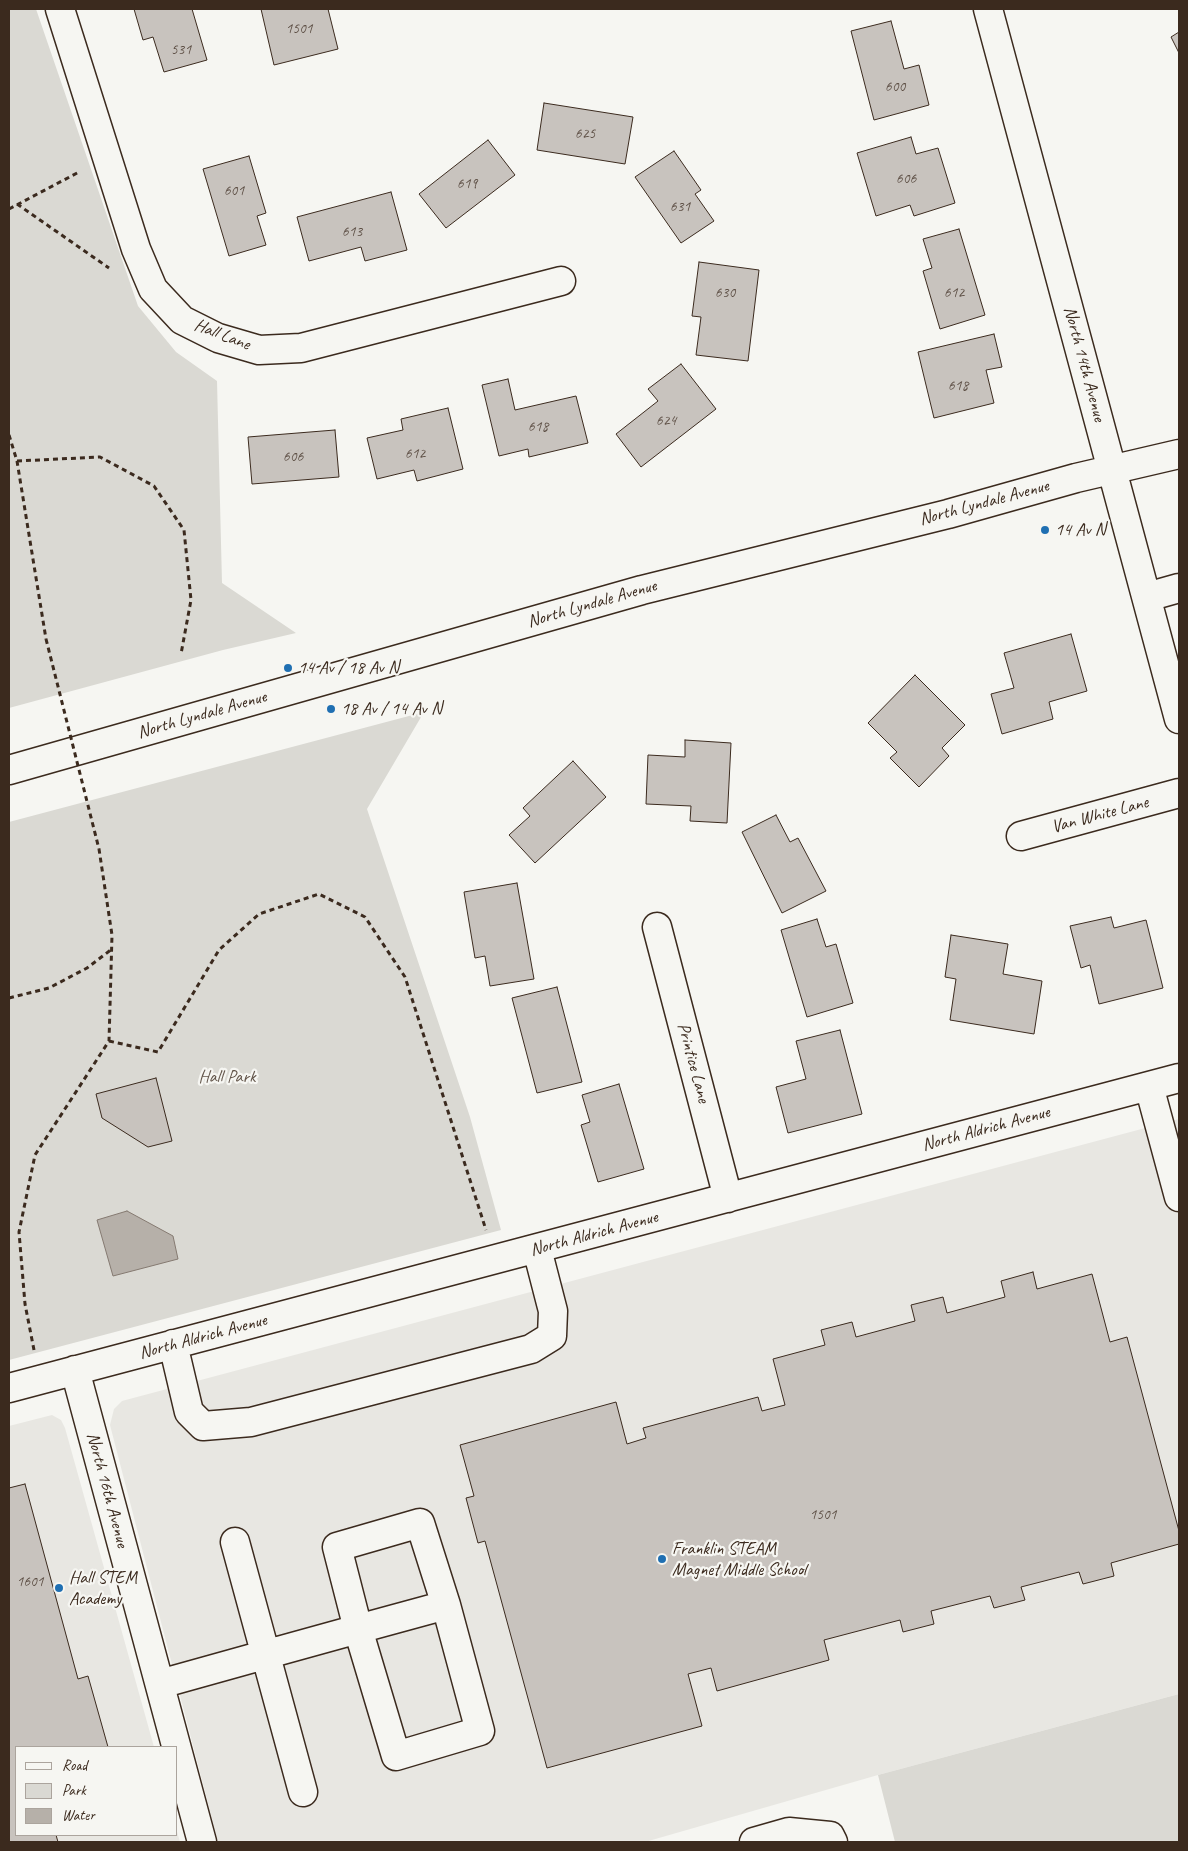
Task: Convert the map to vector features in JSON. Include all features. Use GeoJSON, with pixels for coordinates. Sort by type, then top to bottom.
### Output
{"type":"FeatureCollection","features":[{"type":"Feature","properties":{"kind":"street","name":"Hall Lane"},"geometry":{"type":"LineString","coordinates":[[60,9],[136,249],[153,289],[182,320],[218,338],[259,350],[301,348],[561,281]]}},
{"type":"Feature","properties":{"kind":"street","name":"North 14th Avenue"},"geometry":{"type":"LineString","coordinates":[[988,9],[1179,718]]}},
{"type":"Feature","properties":{"kind":"street","name":"North Lyndale Avenue"},"geometry":{"type":"LineString","coordinates":[[9,770],[642,590],[1179,454]]}},
{"type":"Feature","properties":{"kind":"street"},"geometry":{"type":"LineString","coordinates":[[1147,597],[1179,588]]}},
{"type":"Feature","properties":{"kind":"street","name":"Van White Lane"},"geometry":{"type":"LineString","coordinates":[[1021,836],[1179,793]]}},
{"type":"Feature","properties":{"kind":"street","name":"Printice Lane"},"geometry":{"type":"LineString","coordinates":[[657,928],[728,1198]]}},
{"type":"Feature","properties":{"kind":"street","name":"North Aldrich Avenue"},"geometry":{"type":"LineString","coordinates":[[9,1388],[1179,1078]]}},
{"type":"Feature","properties":{"kind":"street"},"geometry":{"type":"LineString","coordinates":[[1149,1086],[1179,1197]]}},
{"type":"Feature","properties":{"kind":"street"},"geometry":{"type":"LineString","coordinates":[[173,1344],[189,1412],[203,1426],[251,1422],[531,1349],[552,1336],[553,1311],[537,1249]]}},
{"type":"Feature","properties":{"kind":"street","name":"North 16th Avenue"},"geometry":{"type":"LineString","coordinates":[[75,1370],[176,1746]]}},
{"type":"Feature","properties":{"kind":"street"},"geometry":{"type":"LineString","coordinates":[[420,1523],[446,1605],[480,1731],[396,1756],[358,1629],[337,1547],[420,1523]]}},
{"type":"Feature","properties":{"kind":"street"},"geometry":{"type":"LineString","coordinates":[[235,1542],[264,1655],[303,1792]]}},
{"type":"Feature","properties":{"kind":"street"},"geometry":{"type":"LineString","coordinates":[[160,1684],[446,1605]]}},
{"type":"Feature","properties":{"kind":"street","name":"North 16th Avenue"},"geometry":{"type":"LineString","coordinates":[[178,1752],[202,1842]]}},
{"type":"Feature","properties":{"kind":"street"},"geometry":{"type":"LineString","coordinates":[[754,1842],[789,1832],[832,1839]]}},
{"type":"Feature","properties":{"kind":"path"},"geometry":{"type":"LineString","coordinates":[[9,209],[107,158]]}},
{"type":"Feature","properties":{"kind":"path"},"geometry":{"type":"LineString","coordinates":[[17,204],[112,270]]}},
{"type":"Feature","properties":{"kind":"path"},"geometry":{"type":"LineString","coordinates":[[9,435],[17,461],[46,639],[99,849],[112,935],[109,1041],[35,1155],[19,1232],[25,1304],[35,1356]]}},
{"type":"Feature","properties":{"kind":"path"},"geometry":{"type":"LineString","coordinates":[[17,461],[100,457],[154,486],[184,530],[191,600],[181,654]]}},
{"type":"Feature","properties":{"kind":"path"},"geometry":{"type":"LineString","coordinates":[[109,1041],[158,1052],[219,950],[259,914],[319,894],[365,918],[405,977],[487,1233]]}},
{"type":"Feature","properties":{"kind":"path"},"geometry":{"type":"LineString","coordinates":[[9,998],[49,988],[87,968],[112,950]]}},
{"type":"Feature","properties":{"kind":"shaded area","name":"Franklin STEAM Magnet Middle School"},"geometry":{"type":"Polygon","coordinates":[[[1179,1119],[1179,1694],[878,1775],[645,1842],[218,1842],[110,1425],[114,1409],[122,1401],[1179,1119]]]}},
{"type":"Feature","properties":{"kind":"shaded area","name":"Hall STEM Academy"},"geometry":{"type":"Polygon","coordinates":[[[52,1415],[61,1420],[65,1428],[154,1746],[15,1746],[15,1836],[178,1835],[180,1842],[9,1842],[9,1426],[52,1415]]]}},
{"type":"Feature","properties":{"kind":"green space"},"geometry":{"type":"Polygon","coordinates":[[[9,9],[36,9],[138,306],[176,352],[217,381],[222,583],[296,633],[223,650],[9,708],[9,9]]]}},
{"type":"Feature","properties":{"kind":"green space","name":"Hall Park"},"geometry":{"type":"Polygon","coordinates":[[[424,712],[367,809],[470,1117],[501,1230],[9,1360],[9,822],[424,712]]]}},
{"type":"Feature","properties":{"kind":"green space"},"geometry":{"type":"Polygon","coordinates":[[[1179,1694],[1179,1842],[895,1842],[878,1775],[1179,1694]]]}},
{"type":"Feature","properties":{"kind":"water"},"geometry":{"type":"Polygon","coordinates":[[[127,1211],[173,1236],[178,1259],[113,1276],[97,1220],[127,1211]]]}},
{"type":"Feature","properties":{"kind":"building"},"geometry":{"type":"Polygon","coordinates":[[[134,9],[192,9],[207,60],[164,72],[153,37],[143,40],[134,9]]]}},
{"type":"Feature","properties":{"kind":"building"},"geometry":{"type":"Polygon","coordinates":[[[261,9],[328,9],[338,49],[274,65],[261,9]]]}},
{"type":"Feature","properties":{"kind":"building"},"geometry":{"type":"Polygon","coordinates":[[[891,21],[904,69],[919,65],[929,105],[874,120],[851,31],[891,21]]]}},
{"type":"Feature","properties":{"kind":"building"},"geometry":{"type":"Polygon","coordinates":[[[1179,32],[1179,53],[1171,37],[1179,32]]]}},
{"type":"Feature","properties":{"kind":"building"},"geometry":{"type":"Polygon","coordinates":[[[544,103],[633,117],[625,164],[537,150],[544,103]]]}},
{"type":"Feature","properties":{"kind":"building"},"geometry":{"type":"Polygon","coordinates":[[[911,137],[916,154],[938,148],[955,203],[914,216],[910,205],[876,216],[857,153],[911,137]]]}},
{"type":"Feature","properties":{"kind":"building"},"geometry":{"type":"Polygon","coordinates":[[[488,140],[515,175],[446,228],[419,194],[488,140]]]}},
{"type":"Feature","properties":{"kind":"building"},"geometry":{"type":"Polygon","coordinates":[[[674,151],[701,190],[695,194],[714,221],[681,243],[635,177],[674,151]]]}},
{"type":"Feature","properties":{"kind":"building"},"geometry":{"type":"Polygon","coordinates":[[[249,156],[266,213],[257,216],[266,245],[229,256],[203,169],[249,156]]]}},
{"type":"Feature","properties":{"kind":"building"},"geometry":{"type":"Polygon","coordinates":[[[391,192],[407,250],[365,261],[361,247],[309,261],[297,217],[391,192]]]}},
{"type":"Feature","properties":{"kind":"building"},"geometry":{"type":"Polygon","coordinates":[[[959,229],[985,315],[940,329],[923,271],[932,268],[923,239],[959,229]]]}},
{"type":"Feature","properties":{"kind":"building"},"geometry":{"type":"Polygon","coordinates":[[[699,262],[759,270],[748,361],[696,355],[701,317],[692,316],[699,262]]]}},
{"type":"Feature","properties":{"kind":"building"},"geometry":{"type":"Polygon","coordinates":[[[994,334],[1002,367],[986,370],[994,403],[934,418],[918,352],[994,334]]]}},
{"type":"Feature","properties":{"kind":"building"},"geometry":{"type":"Polygon","coordinates":[[[681,364],[716,409],[641,467],[616,434],[658,401],[648,389],[681,364]]]}},
{"type":"Feature","properties":{"kind":"building"},"geometry":{"type":"Polygon","coordinates":[[[508,379],[515,410],[576,396],[588,443],[529,457],[528,449],[499,456],[482,385],[508,379]]]}},
{"type":"Feature","properties":{"kind":"building"},"geometry":{"type":"Polygon","coordinates":[[[448,408],[463,469],[417,481],[414,470],[377,479],[367,438],[403,430],[401,419],[448,408]]]}},
{"type":"Feature","properties":{"kind":"building"},"geometry":{"type":"Polygon","coordinates":[[[335,430],[339,477],[252,484],[248,437],[335,430]]]}},
{"type":"Feature","properties":{"kind":"building"},"geometry":{"type":"Polygon","coordinates":[[[1071,634],[1087,691],[1049,702],[1053,719],[1002,734],[991,694],[1014,688],[1004,653],[1071,634]]]}},
{"type":"Feature","properties":{"kind":"building"},"geometry":{"type":"Polygon","coordinates":[[[915,675],[965,725],[942,748],[949,756],[919,787],[890,758],[897,752],[868,723],[915,675]]]}},
{"type":"Feature","properties":{"kind":"building"},"geometry":{"type":"Polygon","coordinates":[[[685,740],[731,743],[727,823],[690,821],[691,806],[646,804],[648,755],[685,757],[685,740]]]}},
{"type":"Feature","properties":{"kind":"building"},"geometry":{"type":"Polygon","coordinates":[[[573,761],[606,797],[535,863],[509,835],[530,816],[523,808],[573,761]]]}},
{"type":"Feature","properties":{"kind":"building"},"geometry":{"type":"Polygon","coordinates":[[[776,815],[790,842],[798,838],[826,891],[782,913],[742,832],[776,815]]]}},
{"type":"Feature","properties":{"kind":"building"},"geometry":{"type":"Polygon","coordinates":[[[517,883],[534,979],[490,986],[485,956],[475,958],[464,892],[517,883]]]}},
{"type":"Feature","properties":{"kind":"building"},"geometry":{"type":"Polygon","coordinates":[[[1111,917],[1114,928],[1146,920],[1163,988],[1099,1004],[1090,965],[1081,968],[1070,926],[1111,917]]]}},
{"type":"Feature","properties":{"kind":"building"},"geometry":{"type":"Polygon","coordinates":[[[817,919],[826,947],[836,944],[853,1003],[807,1017],[781,930],[817,919]]]}},
{"type":"Feature","properties":{"kind":"building"},"geometry":{"type":"Polygon","coordinates":[[[951,935],[1008,944],[1003,974],[1042,981],[1034,1034],[950,1020],[956,979],[945,977],[951,935]]]}},
{"type":"Feature","properties":{"kind":"building"},"geometry":{"type":"Polygon","coordinates":[[[557,987],[582,1082],[537,1093],[512,998],[557,987]]]}},
{"type":"Feature","properties":{"kind":"building"},"geometry":{"type":"Polygon","coordinates":[[[840,1030],[862,1114],[788,1133],[776,1087],[806,1079],[796,1041],[840,1030]]]}},
{"type":"Feature","properties":{"kind":"building"},"geometry":{"type":"Polygon","coordinates":[[[156,1078],[172,1141],[148,1147],[102,1118],[96,1094],[156,1078]]]}},
{"type":"Feature","properties":{"kind":"building"},"geometry":{"type":"Polygon","coordinates":[[[619,1084],[644,1169],[598,1182],[581,1125],[590,1122],[582,1095],[619,1084]]]}},
{"type":"Feature","properties":{"kind":"building"},"geometry":{"type":"Polygon","coordinates":[[[1033,1272],[1037,1289],[1092,1274],[1110,1342],[1127,1337],[1179,1531],[1179,1544],[1111,1563],[1114,1576],[1083,1584],[1079,1572],[1021,1587],[1025,1600],[994,1608],[990,1596],[931,1611],[934,1624],[903,1632],[900,1620],[824,1640],[829,1660],[717,1691],[711,1668],[688,1674],[702,1726],[547,1768],[485,1541],[478,1543],[466,1498],[474,1496],[460,1445],[616,1402],[627,1444],[646,1438],[643,1428],[758,1397],[762,1411],[785,1405],[773,1359],[825,1345],[821,1330],[852,1322],[856,1337],[915,1321],[911,1305],[943,1297],[947,1313],[1005,1297],[1001,1281],[1033,1272]]]}},
{"type":"Feature","properties":{"kind":"building"},"geometry":{"type":"Polygon","coordinates":[[[25,1484],[78,1679],[88,1676],[108,1746],[15,1746],[15,1836],[56,1836],[58,1842],[9,1842],[9,1488],[25,1484]]]}},
{"type":"Feature","properties":{"kind":"place","name":"14 Av N"},"geometry":{"type":"Point","coordinates":[1045,530]}},
{"type":"Feature","properties":{"kind":"place","name":"14 Av / 18 Av N"},"geometry":{"type":"Point","coordinates":[288,668]}},
{"type":"Feature","properties":{"kind":"place","name":"18 Av / 14 Av N"},"geometry":{"type":"Point","coordinates":[331,709]}},
{"type":"Feature","properties":{"kind":"place","name":"Franklin STEAM Magnet Middle School"},"geometry":{"type":"Point","coordinates":[662,1559]}},
{"type":"Feature","properties":{"kind":"place","name":"Hall STEM Academy"},"geometry":{"type":"Point","coordinates":[59,1588]}}]}
